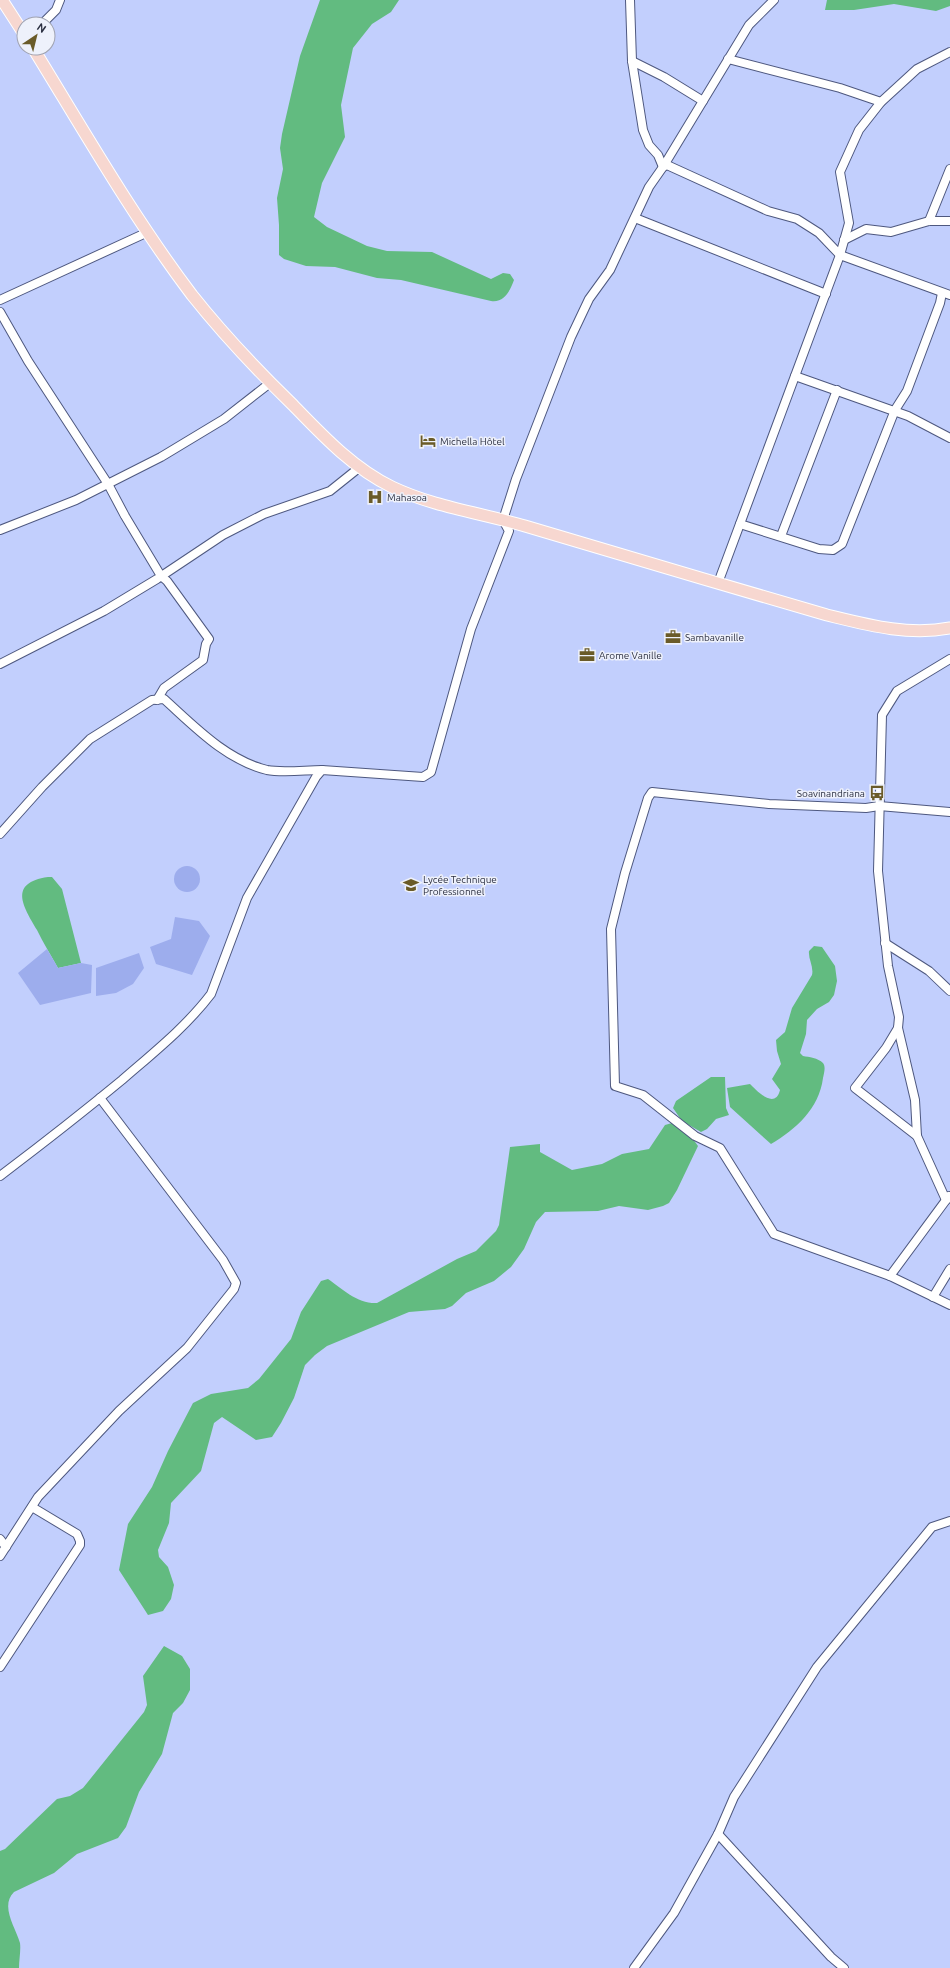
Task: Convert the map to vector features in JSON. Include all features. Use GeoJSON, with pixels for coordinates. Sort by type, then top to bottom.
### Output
{"type":"FeatureCollection","features":[{"type":"Feature","properties":{"kind":"main road"},"geometry":{"type":"LineString","coordinates":[[2,0],[16,22]]}},
{"type":"Feature","properties":{"kind":"main road"},"geometry":{"type":"LineString","coordinates":[[38,56],[148,232],[193,296],[237,349],[337,450],[381,481],[410,494],[436,503],[504,520],[827,615],[874,627],[906,631],[950,628]]}},
{"type":"Feature","properties":{"kind":"street"},"geometry":{"type":"LineString","coordinates":[[50,16],[56,10],[60,0]]}},
{"type":"Feature","properties":{"kind":"street"},"geometry":{"type":"LineString","coordinates":[[630,0],[632,61],[643,130],[649,146],[658,155],[663,167]]}},
{"type":"Feature","properties":{"kind":"street"},"geometry":{"type":"LineString","coordinates":[[0,834],[42,787],[90,739],[152,700],[164,699],[230,754],[252,765],[268,770],[322,770],[423,777],[431,772],[471,629],[509,531],[504,520],[516,479],[571,337],[590,299],[610,270],[649,187],[663,167],[749,25],[774,0]]}},
{"type":"Feature","properties":{"kind":"street"},"geometry":{"type":"LineString","coordinates":[[718,583],[840,255],[849,223],[840,172],[859,130],[881,102],[917,69],[950,52]]}},
{"type":"Feature","properties":{"kind":"street"},"geometry":{"type":"LineString","coordinates":[[728,59],[840,88],[881,102]]}},
{"type":"Feature","properties":{"kind":"street"},"geometry":{"type":"LineString","coordinates":[[632,61],[664,77],[703,101]]}},
{"type":"Feature","properties":{"kind":"street"},"geometry":{"type":"LineString","coordinates":[[663,167],[667,165],[768,211],[797,219],[819,233],[840,255],[946,294],[906,391],[895,410],[842,544],[833,550],[818,548],[740,524]]}},
{"type":"Feature","properties":{"kind":"street"},"geometry":{"type":"LineString","coordinates":[[929,221],[950,168]]}},
{"type":"Feature","properties":{"kind":"street"},"geometry":{"type":"LineString","coordinates":[[635,218],[826,294]]}},
{"type":"Feature","properties":{"kind":"street"},"geometry":{"type":"LineString","coordinates":[[844,240],[866,229],[891,232],[929,221],[950,221]]}},
{"type":"Feature","properties":{"kind":"street"},"geometry":{"type":"LineString","coordinates":[[0,300],[148,232]]}},
{"type":"Feature","properties":{"kind":"street"},"geometry":{"type":"LineString","coordinates":[[0,312],[28,361],[108,484],[124,516],[161,576],[167,581],[209,639],[206,644],[203,660],[164,688],[157,700]]}},
{"type":"Feature","properties":{"kind":"street"},"geometry":{"type":"LineString","coordinates":[[795,376],[895,410],[950,438]]}},
{"type":"Feature","properties":{"kind":"street"},"geometry":{"type":"LineString","coordinates":[[0,530],[76,500],[161,457],[224,419],[270,383]]}},
{"type":"Feature","properties":{"kind":"street"},"geometry":{"type":"LineString","coordinates":[[781,536],[836,390]]}},
{"type":"Feature","properties":{"kind":"street"},"geometry":{"type":"LineString","coordinates":[[0,664],[35,644],[104,611],[161,576],[223,534],[264,514],[330,491],[360,467]]}},
{"type":"Feature","properties":{"kind":"street"},"geometry":{"type":"LineString","coordinates":[[890,1276],[948,1198],[917,1136],[915,1100],[898,1028],[899,1017],[888,966],[878,871],[882,715],[897,691],[941,666],[950,659]]}},
{"type":"Feature","properties":{"kind":"street"},"geometry":{"type":"LineString","coordinates":[[0,1176],[60,1131],[163,1046],[203,1005],[211,994],[247,898],[316,777],[322,770]]}},
{"type":"Feature","properties":{"kind":"street"},"geometry":{"type":"LineString","coordinates":[[950,812],[879,806],[866,808],[769,804],[652,792],[648,798],[625,873],[611,929],[615,1086],[643,1095],[695,1136],[720,1148],[774,1234],[890,1276],[950,1305]]}},
{"type":"Feature","properties":{"kind":"street"},"geometry":{"type":"LineString","coordinates":[[886,943],[929,971],[950,991]]}},
{"type":"Feature","properties":{"kind":"street"},"geometry":{"type":"LineString","coordinates":[[898,1028],[886,1048],[856,1088],[917,1136]]}},
{"type":"Feature","properties":{"kind":"street"},"geometry":{"type":"LineString","coordinates":[[0,1556],[32,1507],[71,1461],[113,1417],[187,1348],[234,1289],[236,1283],[223,1260],[100,1098]]}},
{"type":"Feature","properties":{"kind":"street"},"geometry":{"type":"LineString","coordinates":[[933,1297],[950,1270]]}},
{"type":"Feature","properties":{"kind":"street"},"geometry":{"type":"LineString","coordinates":[[0,1667],[80,1545],[77,1534],[32,1507]]}},
{"type":"Feature","properties":{"kind":"street"},"geometry":{"type":"LineString","coordinates":[[634,1968],[674,1913],[718,1834],[734,1797],[817,1667],[932,1527],[950,1521]]}},
{"type":"Feature","properties":{"kind":"street"},"geometry":{"type":"LineString","coordinates":[[0,1539],[6,1547]]}},
{"type":"Feature","properties":{"kind":"street"},"geometry":{"type":"LineString","coordinates":[[718,1834],[831,1957],[844,1968]]}},
{"type":"Feature","properties":{"kind":"green space"},"geometry":{"type":"Polygon","coordinates":[[[320,0],[399,0],[391,12],[372,24],[353,48],[341,105],[345,137],[322,183],[314,217],[327,227],[367,246],[387,251],[432,252],[491,279],[503,273],[510,274],[514,280],[511,288],[500,300],[491,301],[401,280],[377,278],[335,267],[306,266],[284,259],[279,255],[277,198],[283,169],[280,148],[282,134],[300,56],[320,0]]]}},
{"type":"Feature","properties":{"kind":"green space"},"geometry":{"type":"Polygon","coordinates":[[[827,0],[950,0],[950,6],[936,11],[894,4],[854,10],[825,10],[827,0]]]}},
{"type":"Feature","properties":{"kind":"green space"},"geometry":{"type":"Polygon","coordinates":[[[52,877],[62,889],[81,963],[58,968],[27,912],[22,897],[23,890],[27,884],[35,880],[52,877]]]}},
{"type":"Feature","properties":{"kind":"green space"},"geometry":{"type":"Polygon","coordinates":[[[814,946],[822,947],[835,966],[837,981],[834,995],[829,1002],[817,1009],[807,1020],[806,1034],[800,1053],[803,1056],[811,1057],[823,1063],[824,1070],[821,1089],[817,1099],[805,1117],[789,1132],[771,1144],[730,1107],[727,1088],[750,1084],[761,1094],[770,1099],[778,1096],[780,1090],[772,1079],[781,1064],[777,1051],[776,1040],[785,1032],[792,1008],[812,975],[809,951],[814,946]]]}},
{"type":"Feature","properties":{"kind":"green space"},"geometry":{"type":"Polygon","coordinates":[[[711,1077],[725,1077],[726,1108],[729,1115],[716,1119],[707,1129],[701,1132],[682,1121],[673,1108],[676,1101],[711,1077]]]}},
{"type":"Feature","properties":{"kind":"green space"},"geometry":{"type":"Polygon","coordinates":[[[672,1123],[690,1135],[698,1146],[677,1190],[669,1203],[648,1210],[619,1206],[598,1211],[545,1212],[536,1222],[524,1249],[511,1267],[494,1281],[466,1293],[452,1306],[445,1309],[409,1312],[327,1346],[315,1355],[305,1365],[294,1398],[272,1437],[256,1440],[222,1417],[214,1423],[201,1471],[171,1503],[169,1523],[158,1550],[159,1557],[168,1567],[174,1585],[171,1599],[163,1611],[148,1615],[119,1570],[128,1524],[152,1487],[168,1451],[193,1403],[211,1394],[248,1388],[259,1379],[291,1339],[301,1312],[321,1281],[328,1279],[363,1301],[377,1303],[457,1259],[476,1251],[496,1231],[499,1225],[510,1147],[540,1144],[540,1152],[572,1170],[602,1164],[622,1154],[649,1149],[665,1125],[672,1123]]]}},
{"type":"Feature","properties":{"kind":"green space"},"geometry":{"type":"Polygon","coordinates":[[[164,1646],[182,1656],[190,1669],[190,1690],[183,1703],[173,1713],[162,1754],[139,1792],[126,1827],[118,1838],[77,1854],[54,1873],[14,1892],[8,1903],[8,1910],[20,1943],[19,1968],[0,1968],[0,1851],[5,1849],[57,1799],[70,1796],[83,1788],[144,1712],[147,1705],[143,1676],[164,1646]]]}},
{"type":"Feature","properties":{"kind":"water"},"geometry":{"type":"Polygon","coordinates":[[[187,866],[196,870],[200,879],[196,888],[187,892],[178,888],[174,879],[178,870],[187,866]]]}},
{"type":"Feature","properties":{"kind":"water"},"geometry":{"type":"Polygon","coordinates":[[[175,917],[199,921],[210,936],[192,975],[156,964],[150,947],[171,939],[175,917]]]}},
{"type":"Feature","properties":{"kind":"water"},"geometry":{"type":"Polygon","coordinates":[[[47,949],[58,968],[81,963],[92,965],[91,993],[40,1005],[18,973],[47,949]]]}},
{"type":"Feature","properties":{"kind":"water"},"geometry":{"type":"Polygon","coordinates":[[[139,953],[144,968],[133,984],[116,993],[96,996],[96,968],[139,953]]]}},
{"type":"Feature","properties":{"kind":"place","name":"Michella Hôtel"},"geometry":{"type":"Point","coordinates":[428,441]}},
{"type":"Feature","properties":{"kind":"place","name":"Mahasoa"},"geometry":{"type":"Point","coordinates":[375,497]}},
{"type":"Feature","properties":{"kind":"place","name":"Sambavanille"},"geometry":{"type":"Point","coordinates":[673,637]}},
{"type":"Feature","properties":{"kind":"place","name":"Arome Vanille"},"geometry":{"type":"Point","coordinates":[587,655]}},
{"type":"Feature","properties":{"kind":"place","name":"Soavinandriana"},"geometry":{"type":"Point","coordinates":[877,793]}},
{"type":"Feature","properties":{"kind":"place","name":"Lycée Technique Professionnel"},"geometry":{"type":"Point","coordinates":[411,885]}}]}
